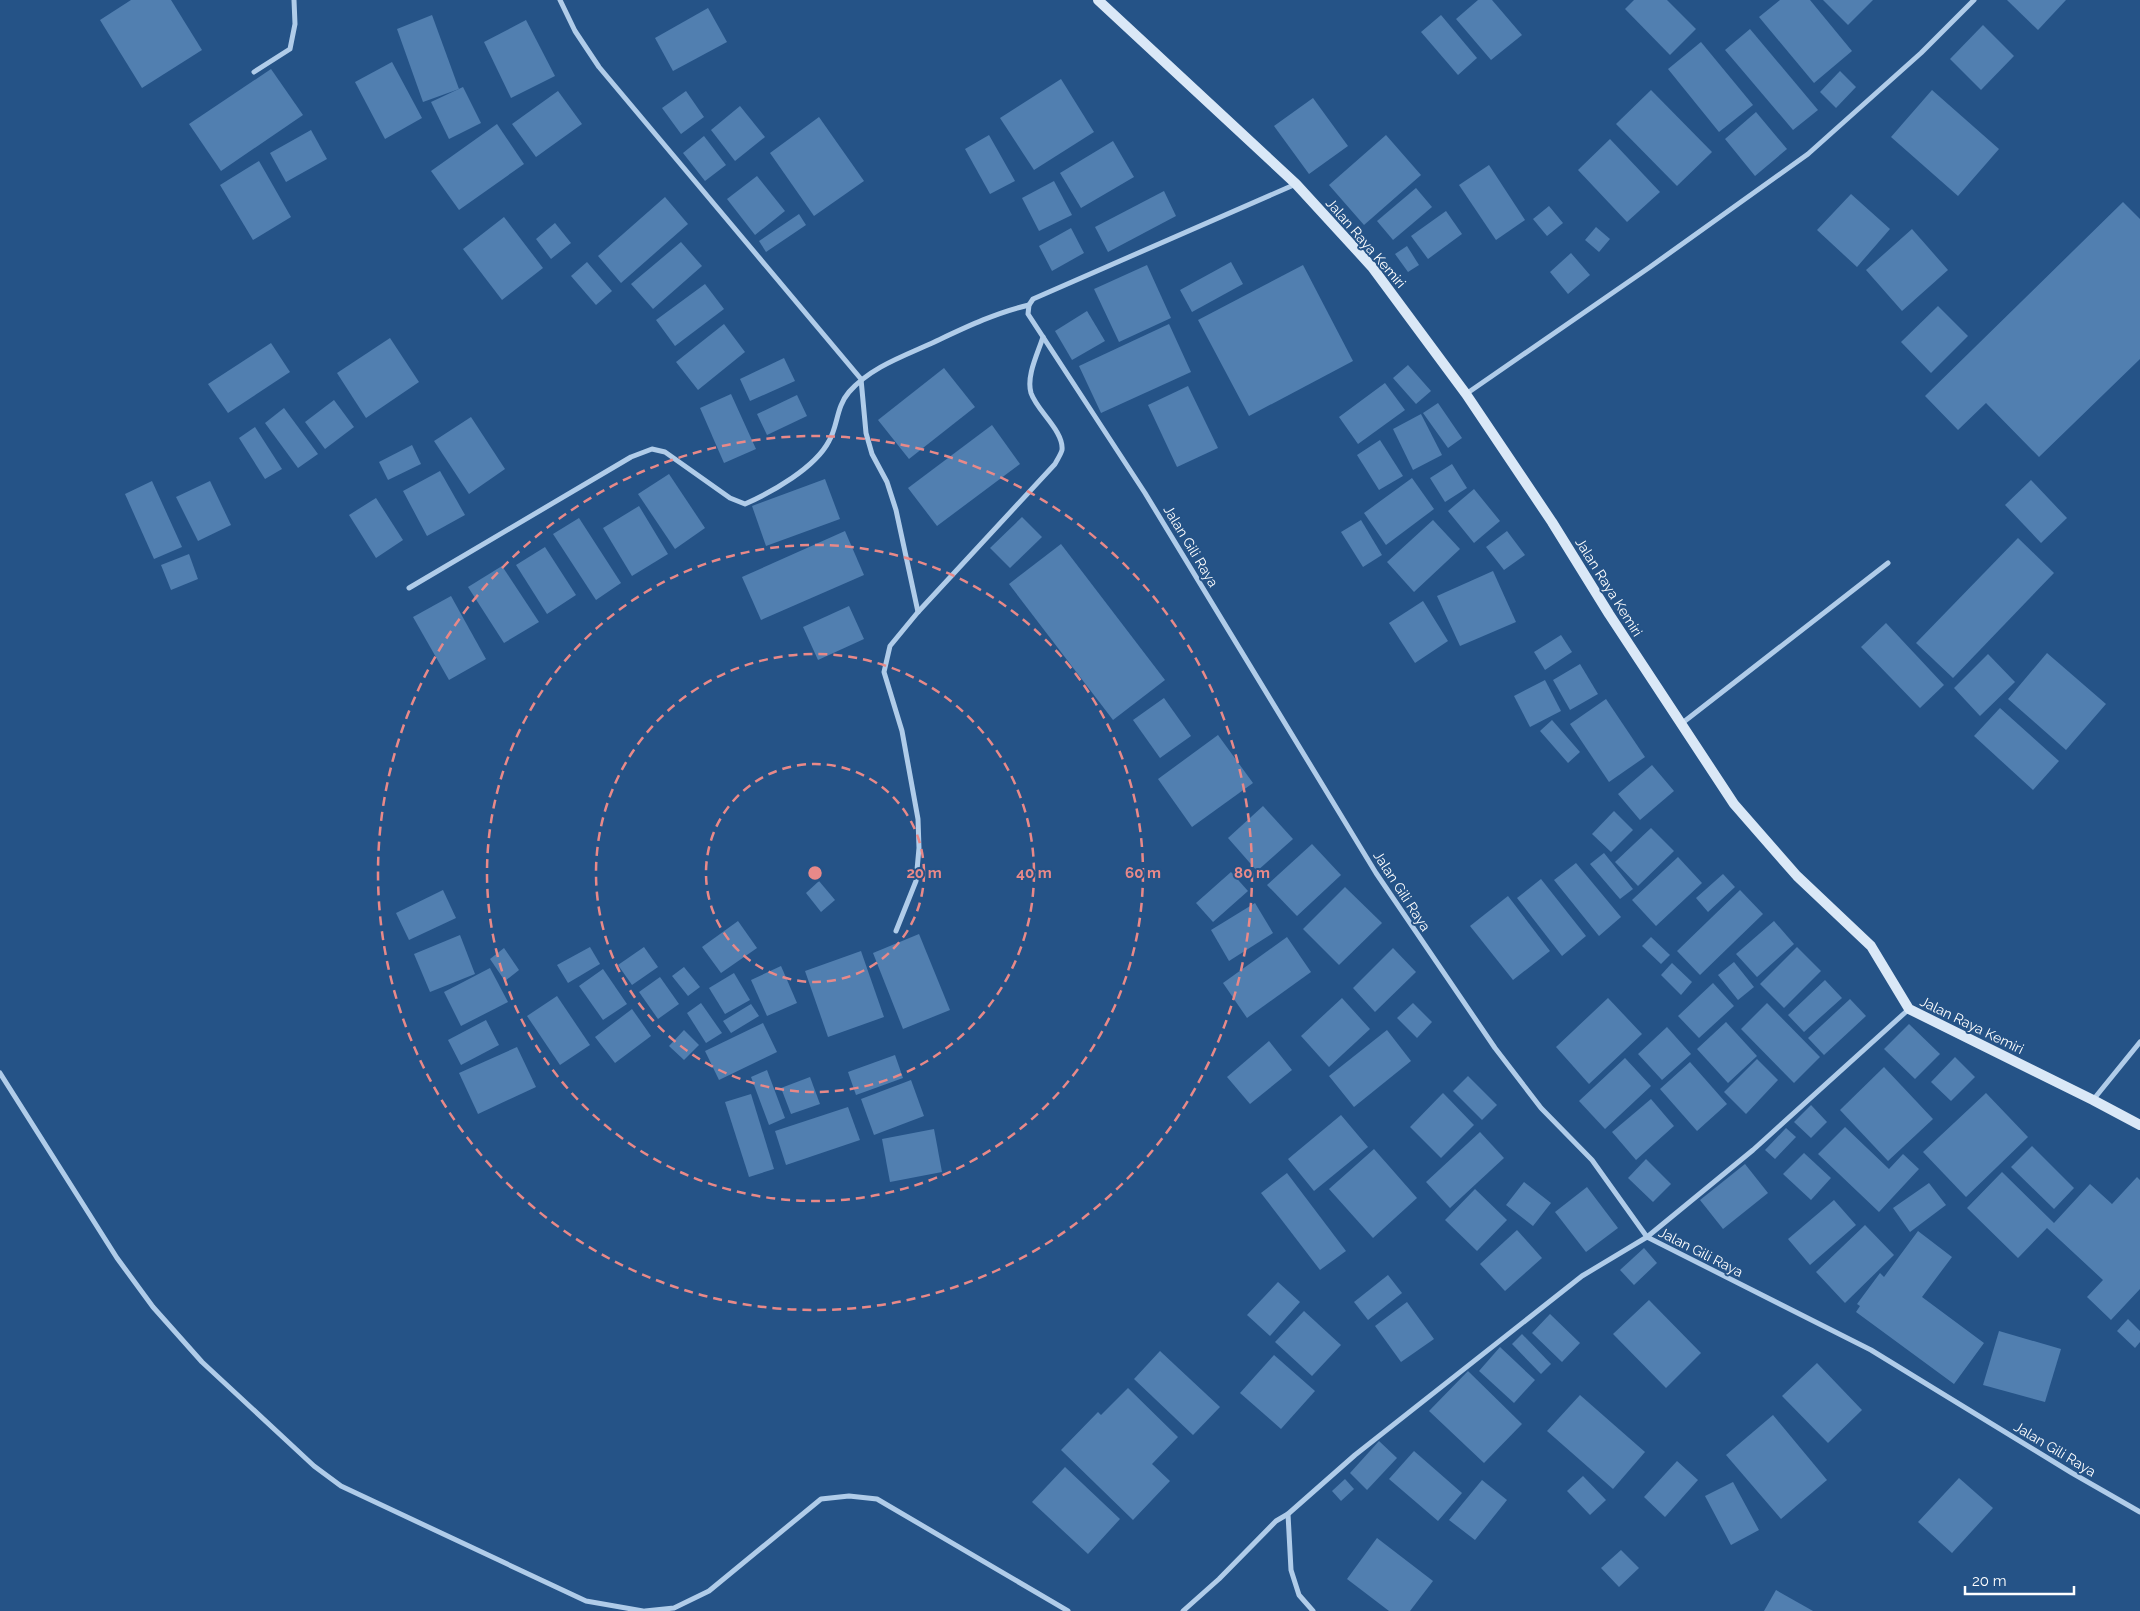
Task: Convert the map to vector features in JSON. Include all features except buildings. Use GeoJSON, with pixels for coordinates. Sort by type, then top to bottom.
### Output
{"type":"FeatureCollection","features":[{"type":"Feature","properties":{"kind":"street"},"geometry":{"type":"LineString","coordinates":[[254,72],[290,49],[296,24],[294,0]]}},
{"type":"Feature","properties":{"kind":"street"},"geometry":{"type":"LineString","coordinates":[[560,0],[575,31],[599,67],[861,379],[866,432],[872,454],[887,482],[896,510],[918,612]]}},
{"type":"Feature","properties":{"kind":"street","name":"Jalan Raya Kemiri"},"geometry":{"type":"LineString","coordinates":[[1098,0],[1296,184],[1372,267],[1466,394],[1552,522],[1680,724],[1734,804],[1797,876],[1871,946],[1908,1009],[2140,1125]]}},
{"type":"Feature","properties":{"kind":"street"},"geometry":{"type":"LineString","coordinates":[[1466,394],[1650,268],[1808,154],[1920,54],[1974,0]]}},
{"type":"Feature","properties":{"kind":"street"},"geometry":{"type":"LineString","coordinates":[[409,588],[631,457],[652,449],[665,452],[730,498],[745,504],[761,497],[809,466],[830,440],[836,415],[847,394],[861,379],[881,367],[1004,311],[1029,305],[1033,299],[1296,184]]}},
{"type":"Feature","properties":{"kind":"street","name":"Jalan Gili Raya"},"geometry":{"type":"LineString","coordinates":[[1029,305],[1028,314],[1145,492],[1376,873],[1495,1048],[1541,1108],[1592,1160],[1647,1237],[1871,1350],[2064,1468],[2140,1512]]}},
{"type":"Feature","properties":{"kind":"street"},"geometry":{"type":"LineString","coordinates":[[896,931],[916,881],[919,848],[918,819],[902,731],[884,672],[890,646],[918,612],[1055,464],[1062,449],[1058,432],[1037,406],[1031,391],[1032,370],[1043,336]]}},
{"type":"Feature","properties":{"kind":"street"},"geometry":{"type":"LineString","coordinates":[[1680,724],[1888,563]]}},
{"type":"Feature","properties":{"kind":"street"},"geometry":{"type":"LineString","coordinates":[[1183,1611],[1276,1521],[1288,1514],[1355,1456],[1582,1276],[1647,1237],[1753,1150],[1908,1009]]}},
{"type":"Feature","properties":{"kind":"street"},"geometry":{"type":"LineString","coordinates":[[2093,1100],[2140,1042]]}},
{"type":"Feature","properties":{"kind":"street"},"geometry":{"type":"LineString","coordinates":[[0,1074],[117,1258],[153,1307],[202,1362],[314,1466],[341,1486],[586,1602],[644,1611],[674,1608],[709,1591],[821,1499],[849,1496],[877,1499],[1068,1611]]}},
{"type":"Feature","properties":{"kind":"street"},"geometry":{"type":"LineString","coordinates":[[1288,1514],[1291,1570],[1299,1595],[1313,1611]]}}]}
